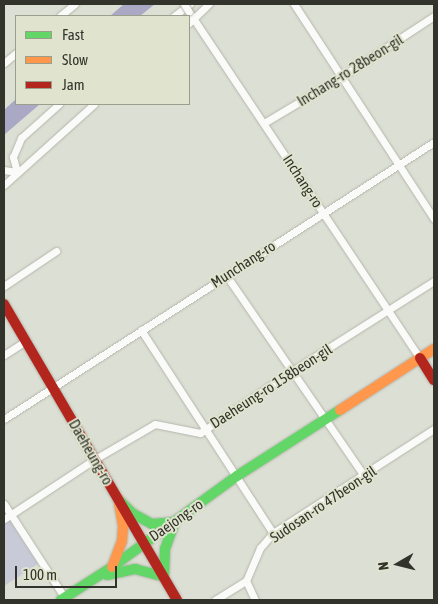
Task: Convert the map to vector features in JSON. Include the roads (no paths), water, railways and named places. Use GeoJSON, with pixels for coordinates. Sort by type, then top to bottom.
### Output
{"type":"FeatureCollection","features":[{"type":"Feature","properties":{"kind":"main road","name":"Daeheung-ro"},"geometry":{"type":"LineString","coordinates":[[4,304],[27,340],[118,498],[142,544],[177,600]]}},
{"type":"Feature","properties":{"kind":"main road","name":"Daejong-ro"},"geometry":{"type":"LineString","coordinates":[[64,599],[112,568],[142,544],[238,476],[434,349]]}},
{"type":"Feature","properties":{"kind":"main road"},"geometry":{"type":"LineString","coordinates":[[420,358],[434,380]]}},
{"type":"Feature","properties":{"kind":"main road"},"geometry":{"type":"LineString","coordinates":[[96,578],[135,569],[164,577],[165,549],[175,522],[152,524],[132,513],[118,498]]}},
{"type":"Feature","properties":{"kind":"main road"},"geometry":{"type":"LineString","coordinates":[[112,568],[122,541],[118,498]]}},
{"type":"Feature","properties":{"kind":"street"},"geometry":{"type":"LineString","coordinates":[[61,15],[75,4]]}},
{"type":"Feature","properties":{"kind":"street","name":"Inchang-ro"},"geometry":{"type":"LineString","coordinates":[[184,4],[190,15]]}},
{"type":"Feature","properties":{"kind":"street"},"geometry":{"type":"LineString","coordinates":[[175,15],[190,4]]}},
{"type":"Feature","properties":{"kind":"street"},"geometry":{"type":"LineString","coordinates":[[191,21],[209,4]]}},
{"type":"Feature","properties":{"kind":"street"},"geometry":{"type":"LineString","coordinates":[[294,4],[434,219]]}},
{"type":"Feature","properties":{"kind":"street","name":"Inchang-ro 28beon-gil"},"geometry":{"type":"LineString","coordinates":[[264,123],[434,16]]}},
{"type":"Feature","properties":{"kind":"street","name":"Inchang-ro"},"geometry":{"type":"LineString","coordinates":[[191,21],[264,123],[420,358]]}},
{"type":"Feature","properties":{"kind":"street"},"geometry":{"type":"LineString","coordinates":[[4,63],[15,54]]}},
{"type":"Feature","properties":{"kind":"street"},"geometry":{"type":"LineString","coordinates":[[17,172],[13,158],[22,138],[58,105]]}},
{"type":"Feature","properties":{"kind":"street"},"geometry":{"type":"LineString","coordinates":[[4,185],[93,105]]}},
{"type":"Feature","properties":{"kind":"street","name":"Munchang-ro"},"geometry":{"type":"LineString","coordinates":[[4,419],[434,142]]}},
{"type":"Feature","properties":{"kind":"street"},"geometry":{"type":"LineString","coordinates":[[4,170],[17,172]]}},
{"type":"Feature","properties":{"kind":"street"},"geometry":{"type":"LineString","coordinates":[[4,286],[56,251]]}},
{"type":"Feature","properties":{"kind":"street"},"geometry":{"type":"LineString","coordinates":[[226,275],[364,476]]}},
{"type":"Feature","properties":{"kind":"street","name":"Daeheung-ro 158beon-gil"},"geometry":{"type":"LineString","coordinates":[[4,520],[95,459],[155,424],[200,433],[292,371],[434,281]]}},
{"type":"Feature","properties":{"kind":"street"},"geometry":{"type":"LineString","coordinates":[[141,330],[274,533]]}},
{"type":"Feature","properties":{"kind":"street"},"geometry":{"type":"LineString","coordinates":[[4,355],[27,340]]}},
{"type":"Feature","properties":{"kind":"street","name":"Sudosan-ro 47beon-gil"},"geometry":{"type":"LineString","coordinates":[[246,581],[260,548],[274,533],[434,429]]}},
{"type":"Feature","properties":{"kind":"street"},"geometry":{"type":"LineString","coordinates":[[4,504],[64,599]]}},
{"type":"Feature","properties":{"kind":"street"},"geometry":{"type":"LineString","coordinates":[[215,600],[246,581],[255,600]]}},
{"type":"Feature","properties":{"kind":"water"},"geometry":{"type":"Polygon","coordinates":[[[124,4],[155,4],[141,15],[111,15],[124,4]]]}},
{"type":"Feature","properties":{"kind":"water"},"geometry":{"type":"Polygon","coordinates":[[[15,100],[15,105],[39,105],[4,135],[4,110],[15,100]]]}}]}
